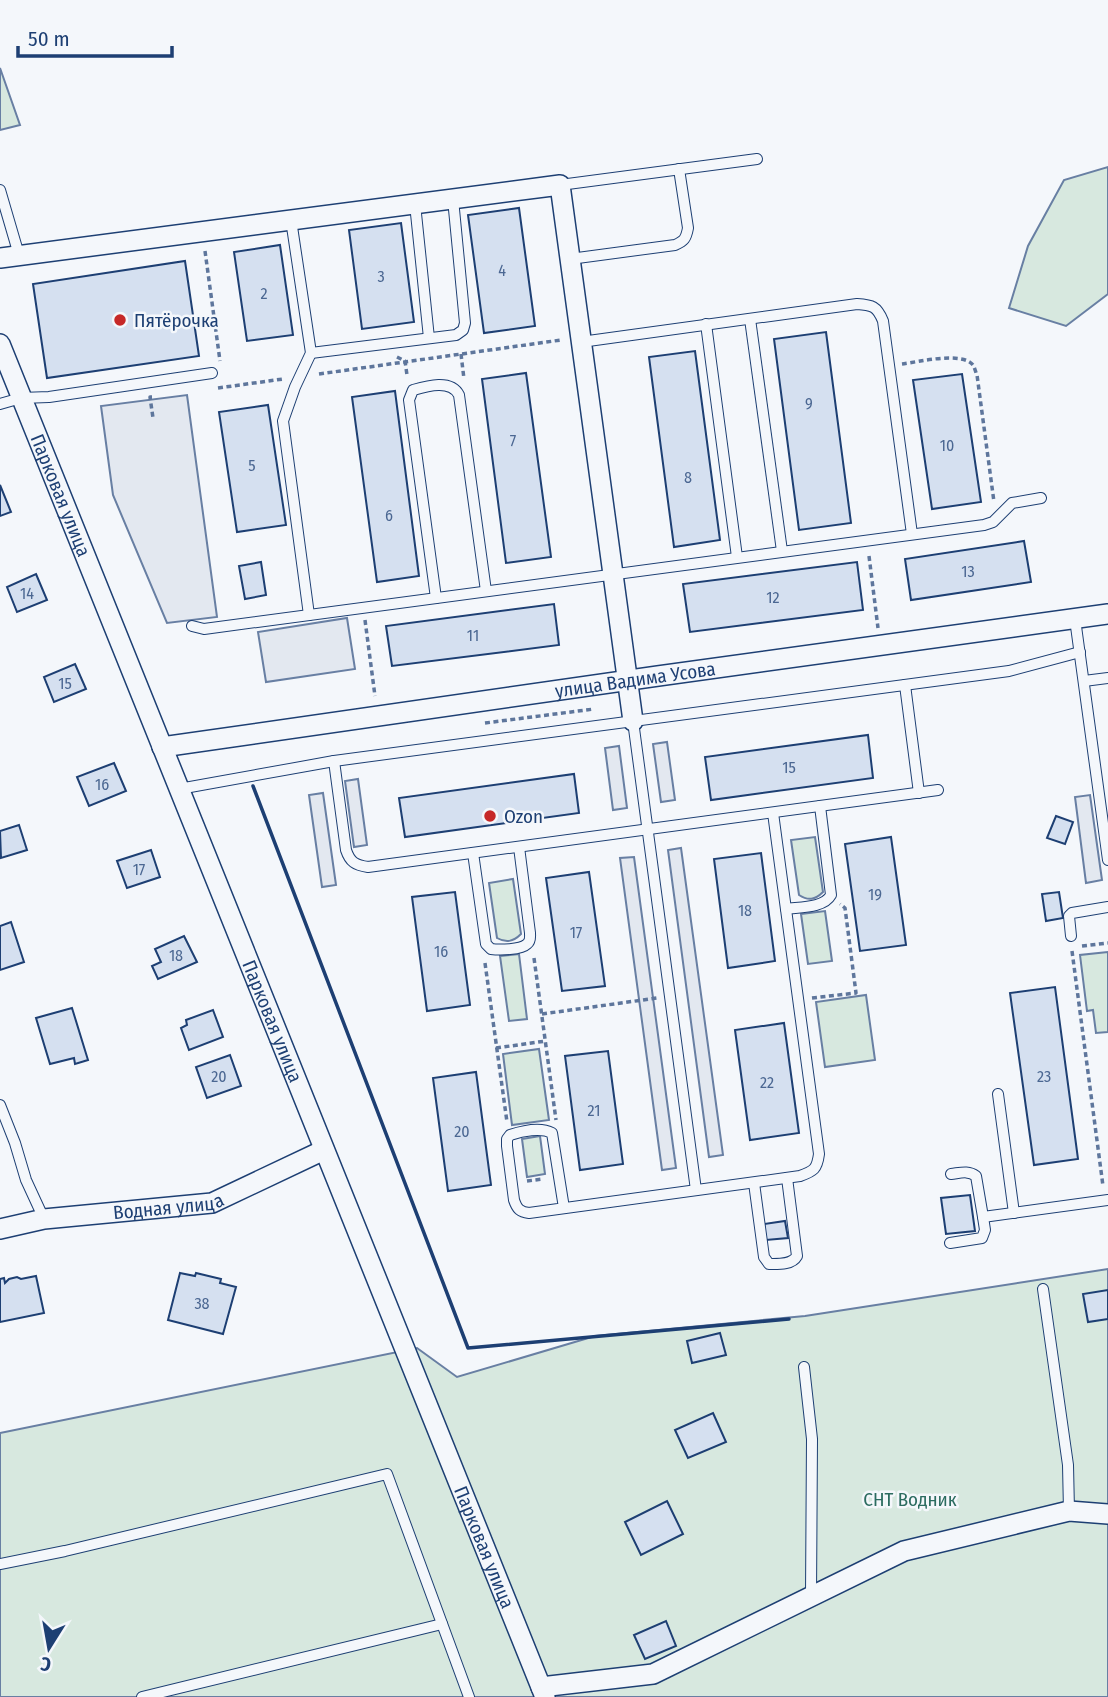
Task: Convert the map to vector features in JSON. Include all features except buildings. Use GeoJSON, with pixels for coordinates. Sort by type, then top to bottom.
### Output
{"type":"FeatureCollection","features":[{"type":"Feature","properties":{"kind":"street"},"geometry":{"type":"LineString","coordinates":[[9,257],[560,185],[633,721]]}},
{"type":"Feature","properties":{"kind":"street","name":"Парковая улица"},"geometry":{"type":"LineString","coordinates":[[0,344],[543,1692]]}},
{"type":"Feature","properties":{"kind":"street","name":"улица Вадима Усова"},"geometry":{"type":"LineString","coordinates":[[162,747],[1108,614]]}},
{"type":"Feature","properties":{"kind":"street","name":"Водная улица"},"geometry":{"type":"LineString","coordinates":[[0,1229],[44,1219],[212,1203],[324,1150]]}},
{"type":"Feature","properties":{"kind":"street"},"geometry":{"type":"LineString","coordinates":[[543,1692],[653,1674],[904,1551],[1069,1511],[1108,1514]]}},
{"type":"Feature","properties":{"kind":"lane"},"geometry":{"type":"LineString","coordinates":[[560,185],[757,159]]}},
{"type":"Feature","properties":{"kind":"lane"},"geometry":{"type":"LineString","coordinates":[[570,259],[683,242],[688,229],[679,169]]}},
{"type":"Feature","properties":{"kind":"lane"},"geometry":{"type":"LineString","coordinates":[[0,190],[9,257]]}},
{"type":"Feature","properties":{"kind":"lane"},"geometry":{"type":"LineString","coordinates":[[311,353],[456,335],[463,330],[465,323],[453,199]]}},
{"type":"Feature","properties":{"kind":"lane"},"geometry":{"type":"LineString","coordinates":[[415,204],[429,338]]}},
{"type":"Feature","properties":{"kind":"lane"},"geometry":{"type":"LineString","coordinates":[[290,220],[311,353],[283,421],[309,615]]}},
{"type":"Feature","properties":{"kind":"lane"},"geometry":{"type":"LineString","coordinates":[[581,339],[857,304],[871,305],[879,312],[883,321],[912,534]]}},
{"type":"Feature","properties":{"kind":"lane"},"geometry":{"type":"LineString","coordinates":[[750,319],[782,551]]}},
{"type":"Feature","properties":{"kind":"lane"},"geometry":{"type":"LineString","coordinates":[[706,324],[737,557]]}},
{"type":"Feature","properties":{"kind":"lane"},"geometry":{"type":"LineString","coordinates":[[0,404],[21,398],[48,397],[217,372]]}},
{"type":"Feature","properties":{"kind":"lane"},"geometry":{"type":"LineString","coordinates":[[436,598],[409,400],[413,390],[442,385],[457,390],[486,591]]}},
{"type":"Feature","properties":{"kind":"lane"},"geometry":{"type":"LineString","coordinates":[[192,626],[204,629],[984,524],[993,522],[1012,503],[1041,498]]}},
{"type":"Feature","properties":{"kind":"lane"},"geometry":{"type":"LineString","coordinates":[[1075,619],[1108,860]]}},
{"type":"Feature","properties":{"kind":"lane"},"geometry":{"type":"LineString","coordinates":[[179,789],[334,761],[1009,671],[1080,652]]}},
{"type":"Feature","properties":{"kind":"lane"},"geometry":{"type":"LineString","coordinates":[[1084,681],[1108,678]]}},
{"type":"Feature","properties":{"kind":"lane"},"geometry":{"type":"LineString","coordinates":[[905,685],[919,793]]}},
{"type":"Feature","properties":{"kind":"lane"},"geometry":{"type":"LineString","coordinates":[[633,721],[696,1190]]}},
{"type":"Feature","properties":{"kind":"lane"},"geometry":{"type":"LineString","coordinates":[[334,761],[346,850],[349,859],[356,865],[368,867],[938,790]]}},
{"type":"Feature","properties":{"kind":"lane"},"geometry":{"type":"LineString","coordinates":[[786,909],[820,904],[828,901],[831,895],[820,806]]}},
{"type":"Feature","properties":{"kind":"lane"},"geometry":{"type":"LineString","coordinates":[[564,1208],[552,1133],[541,1130],[510,1135],[507,1146],[516,1207],[521,1212],[529,1213],[800,1176],[813,1171],[818,1163],[819,1154],[773,813]]}},
{"type":"Feature","properties":{"kind":"lane"},"geometry":{"type":"LineString","coordinates":[[473,853],[486,944],[491,949],[519,947],[527,944],[530,939],[519,847]]}},
{"type":"Feature","properties":{"kind":"lane"},"geometry":{"type":"LineString","coordinates":[[1071,936],[1069,916],[1072,913],[1108,907]]}},
{"type":"Feature","properties":{"kind":"lane"},"geometry":{"type":"LineString","coordinates":[[998,1094],[1014,1213]]}},
{"type":"Feature","properties":{"kind":"lane"},"geometry":{"type":"LineString","coordinates":[[1,1110],[26,1180],[44,1219]]}},
{"type":"Feature","properties":{"kind":"lane"},"geometry":{"type":"LineString","coordinates":[[950,1243],[982,1238],[985,1230],[976,1176],[965,1172],[951,1174]]}},
{"type":"Feature","properties":{"kind":"lane"},"geometry":{"type":"LineString","coordinates":[[754,1182],[764,1257],[769,1264],[783,1263],[794,1260],[797,1252],[787,1178]]}},
{"type":"Feature","properties":{"kind":"lane"},"geometry":{"type":"LineString","coordinates":[[983,1217],[1107,1200]]}},
{"type":"Feature","properties":{"kind":"lane"},"geometry":{"type":"LineString","coordinates":[[1044,1289],[1068,1465],[1069,1511]]}},
{"type":"Feature","properties":{"kind":"lane"},"geometry":{"type":"LineString","coordinates":[[804,1367],[812,1439],[811,1596]]}},
{"type":"Feature","properties":{"kind":"lane"},"geometry":{"type":"LineString","coordinates":[[0,1564],[387,1474],[469,1697]]}},
{"type":"Feature","properties":{"kind":"lane"},"geometry":{"type":"LineString","coordinates":[[142,1697],[442,1624]]}},
{"type":"Feature","properties":{"kind":"path"},"geometry":{"type":"LineString","coordinates":[[203,231],[217,372]]}},
{"type":"Feature","properties":{"kind":"path"},"geometry":{"type":"LineString","coordinates":[[211,388],[581,339]]}},
{"type":"Feature","properties":{"kind":"path"},"geometry":{"type":"LineString","coordinates":[[374,345],[405,361]]}},
{"type":"Feature","properties":{"kind":"path"},"geometry":{"type":"LineString","coordinates":[[457,390],[464,379],[461,354]]}},
{"type":"Feature","properties":{"kind":"path"},"geometry":{"type":"LineString","coordinates":[[889,366],[956,357],[966,359],[973,365],[977,375],[996,519]]}},
{"type":"Feature","properties":{"kind":"path"},"geometry":{"type":"LineString","coordinates":[[405,361],[408,383],[413,390]]}},
{"type":"Feature","properties":{"kind":"path"},"geometry":{"type":"LineString","coordinates":[[223,379],[224,387]]}},
{"type":"Feature","properties":{"kind":"path"},"geometry":{"type":"LineString","coordinates":[[153,418],[150,397],[163,395]]}},
{"type":"Feature","properties":{"kind":"path"},"geometry":{"type":"LineString","coordinates":[[866,540],[881,646]]}},
{"type":"Feature","properties":{"kind":"path"},"geometry":{"type":"LineString","coordinates":[[363,608],[378,716]]}},
{"type":"Feature","properties":{"kind":"path"},"geometry":{"type":"LineString","coordinates":[[798,1000],[856,993],[845,908],[831,895]]}},
{"type":"Feature","properties":{"kind":"path"},"geometry":{"type":"LineString","coordinates":[[1107,1200],[1071,948],[1108,943]]}},
{"type":"Feature","properties":{"kind":"path"},"geometry":{"type":"LineString","coordinates":[[527,944],[534,953],[556,1119],[552,1133]]}},
{"type":"Feature","properties":{"kind":"path"},"geometry":{"type":"LineString","coordinates":[[491,949],[485,960],[510,1135]]}},
{"type":"Feature","properties":{"kind":"path"},"geometry":{"type":"LineString","coordinates":[[542,1014],[670,997]]}},
{"type":"Feature","properties":{"kind":"path"},"geometry":{"type":"LineString","coordinates":[[496,1048],[545,1041]]}},
{"type":"Feature","properties":{"kind":"path"},"geometry":{"type":"LineString","coordinates":[[512,1183],[559,1177]]}},
{"type":"Feature","properties":{"kind":"green space"},"geometry":{"type":"Polygon","coordinates":[[[0,68],[20,125],[0,130],[0,68]]]}},
{"type":"Feature","properties":{"kind":"green space"},"geometry":{"type":"Polygon","coordinates":[[[1108,167],[1108,294],[1066,326],[1009,308],[1028,246],[1064,180],[1108,167]]]}},
{"type":"Feature","properties":{"kind":"green space"},"geometry":{"type":"Polygon","coordinates":[[[815,837],[823,892],[808,899],[799,895],[791,840],[815,837]]]}},
{"type":"Feature","properties":{"kind":"green space"},"geometry":{"type":"Polygon","coordinates":[[[513,879],[521,934],[506,941],[497,938],[489,883],[513,879]]]}},
{"type":"Feature","properties":{"kind":"green space"},"geometry":{"type":"Polygon","coordinates":[[[825,911],[832,961],[808,964],[801,914],[825,911]]]}},
{"type":"Feature","properties":{"kind":"green space"},"geometry":{"type":"Polygon","coordinates":[[[1108,952],[1108,1032],[1096,1033],[1093,1010],[1087,1011],[1080,955],[1108,952]]]}},
{"type":"Feature","properties":{"kind":"green space"},"geometry":{"type":"Polygon","coordinates":[[[519,954],[527,1019],[509,1021],[500,956],[519,954]]]}},
{"type":"Feature","properties":{"kind":"green space"},"geometry":{"type":"Polygon","coordinates":[[[866,995],[875,1060],[825,1067],[816,1002],[866,995]]]}},
{"type":"Feature","properties":{"kind":"green space"},"geometry":{"type":"Polygon","coordinates":[[[539,1049],[549,1120],[512,1125],[503,1054],[539,1049]]]}},
{"type":"Feature","properties":{"kind":"green space"},"geometry":{"type":"Polygon","coordinates":[[[540,1136],[545,1174],[527,1177],[522,1139],[540,1136]]]}},
{"type":"Feature","properties":{"kind":"green space","name":"СНТ Водник"},"geometry":{"type":"Polygon","coordinates":[[[1108,1269],[1108,1697],[0,1697],[0,1433],[417,1348],[457,1377],[595,1336],[805,1316],[1108,1269]]]}},
{"type":"Feature","properties":{"kind":"shaded area"},"geometry":{"type":"Polygon","coordinates":[[[187,395],[217,617],[167,623],[113,495],[101,406],[187,395]]]}},
{"type":"Feature","properties":{"kind":"shaded area"},"geometry":{"type":"Polygon","coordinates":[[[347,618],[355,669],[266,682],[258,632],[347,618]]]}},
{"type":"Feature","properties":{"kind":"shaded area"},"geometry":{"type":"Polygon","coordinates":[[[667,742],[675,800],[661,802],[653,744],[667,742]]]}},
{"type":"Feature","properties":{"kind":"shaded area"},"geometry":{"type":"Polygon","coordinates":[[[619,746],[627,808],[613,810],[605,748],[619,746]]]}},
{"type":"Feature","properties":{"kind":"shaded area"},"geometry":{"type":"Polygon","coordinates":[[[358,779],[367,845],[354,847],[345,781],[358,779]]]}},
{"type":"Feature","properties":{"kind":"shaded area"},"geometry":{"type":"Polygon","coordinates":[[[323,793],[336,885],[322,887],[309,795],[323,793]]]}},
{"type":"Feature","properties":{"kind":"shaded area"},"geometry":{"type":"Polygon","coordinates":[[[1090,795],[1102,880],[1086,883],[1075,797],[1090,795]]]}},
{"type":"Feature","properties":{"kind":"shaded area"},"geometry":{"type":"Polygon","coordinates":[[[681,848],[723,1155],[709,1157],[668,850],[681,848]]]}},
{"type":"Feature","properties":{"kind":"shaded area"},"geometry":{"type":"Polygon","coordinates":[[[634,857],[676,1168],[662,1170],[620,858],[634,857]]]}},
{"type":"Feature","properties":{"kind":"wall"},"geometry":{"type":"LineString","coordinates":[[253,786],[468,1348],[789,1319]]}},
{"type":"Feature","properties":{"kind":"place","name":"Пятёрочка"},"geometry":{"type":"Point","coordinates":[120,320]}},
{"type":"Feature","properties":{"kind":"place","name":"Ozon"},"geometry":{"type":"Point","coordinates":[490,816]}}]}
